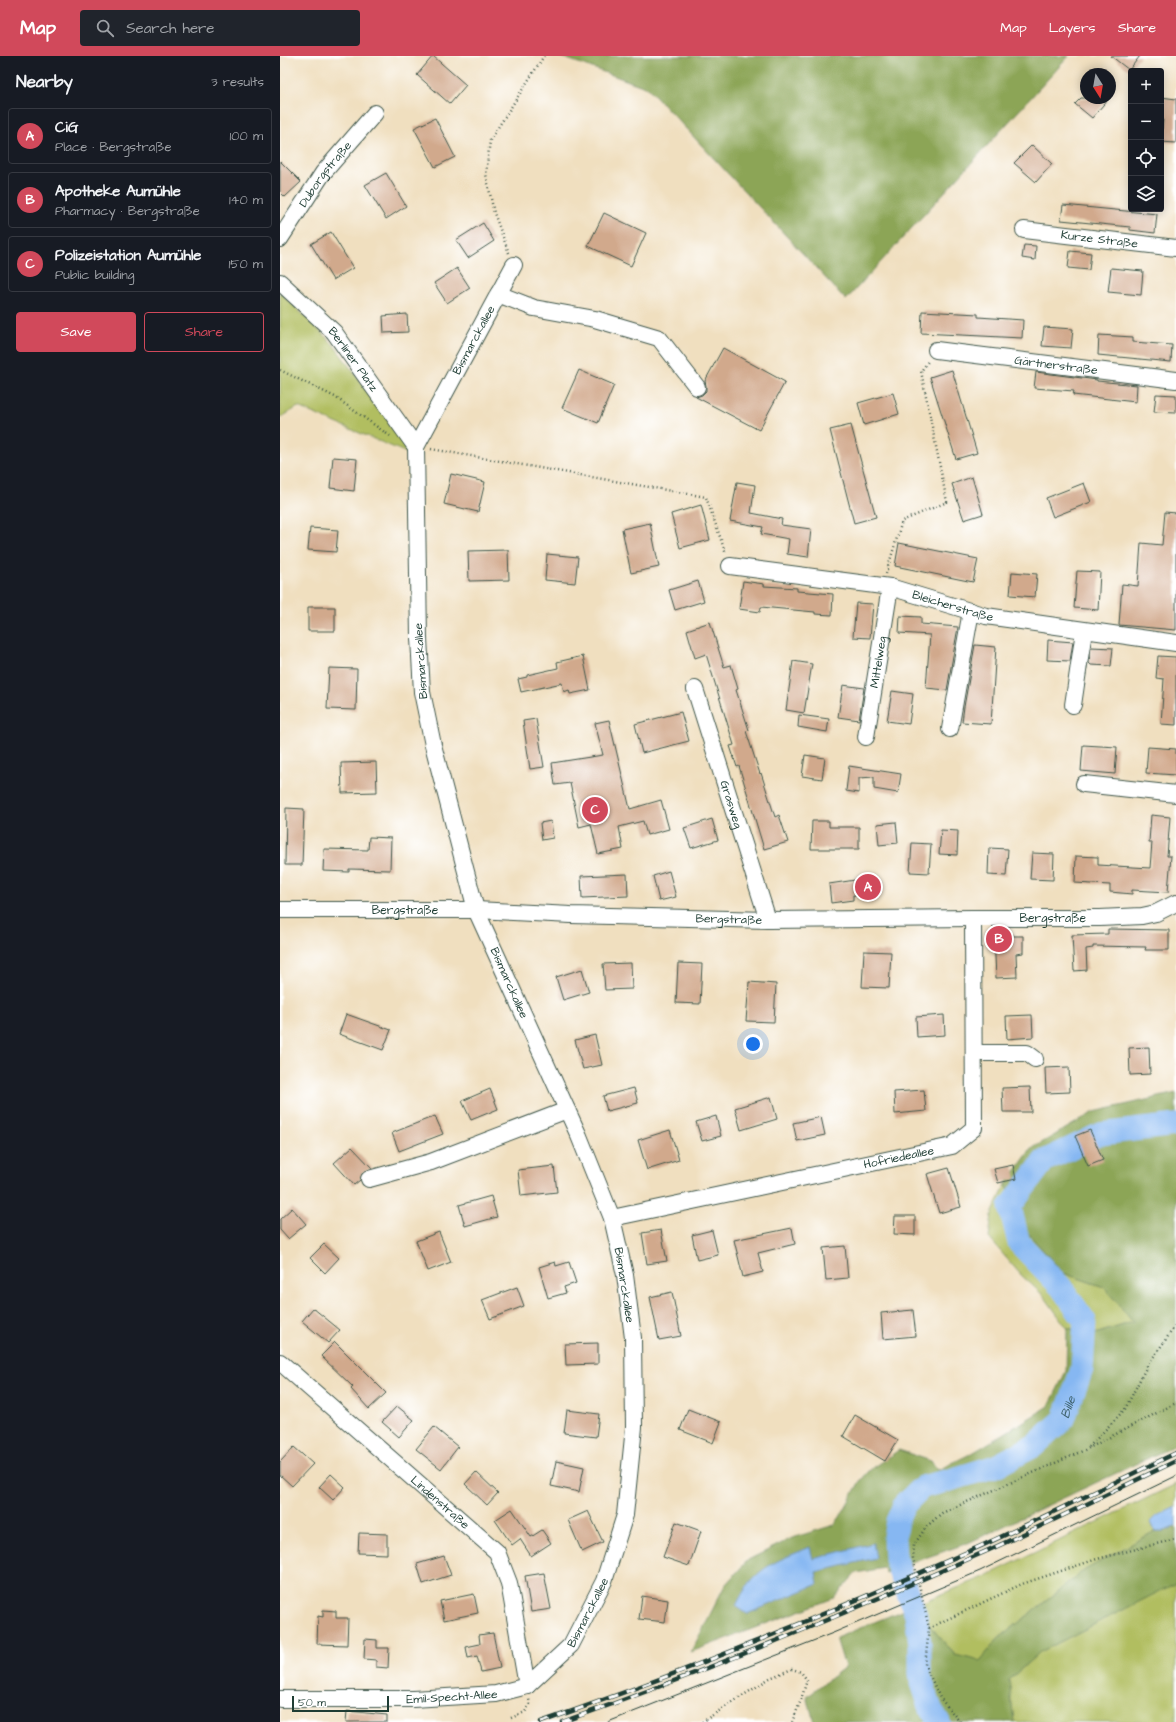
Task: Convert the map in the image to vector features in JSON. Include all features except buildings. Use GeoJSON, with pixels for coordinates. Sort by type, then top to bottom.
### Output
{"type":"FeatureCollection","features":[{"type":"Feature","properties":{"kind":"street","name":"Duborgstraße"},"geometry":{"type":"LineString","coordinates":[[280,239],[323,172],[375,113]]}},
{"type":"Feature","properties":{"kind":"street","name":"Kurze Straße"},"geometry":{"type":"LineString","coordinates":[[1024,230],[1176,248]]}},
{"type":"Feature","properties":{"kind":"street","name":"Bismarckallee"},"geometry":{"type":"LineString","coordinates":[[514,265],[416,446],[418,638],[422,692],[433,745],[476,910],[567,1110],[612,1218],[625,1275],[632,1338],[634,1427],[626,1515],[604,1582],[571,1645],[526,1686]]}},
{"type":"Feature","properties":{"kind":"street","name":"Berliner Platz"},"geometry":{"type":"LineString","coordinates":[[280,282],[334,332],[416,446]]}},
{"type":"Feature","properties":{"kind":"street"},"geometry":{"type":"LineString","coordinates":[[498,294],[534,308],[595,319],[659,338],[697,387]]}},
{"type":"Feature","properties":{"kind":"street","name":"Gärtnerstraße"},"geometry":{"type":"LineString","coordinates":[[936,350],[1176,380]]}},
{"type":"Feature","properties":{"kind":"street","name":"Bleicherstraße"},"geometry":{"type":"LineString","coordinates":[[730,566],[886,586],[986,616],[1176,643]]}},
{"type":"Feature","properties":{"kind":"street","name":"Mittelweg"},"geometry":{"type":"LineString","coordinates":[[866,737],[886,586]]}},
{"type":"Feature","properties":{"kind":"street"},"geometry":{"type":"LineString","coordinates":[[950,729],[971,612]]}},
{"type":"Feature","properties":{"kind":"street"},"geometry":{"type":"LineString","coordinates":[[1073,705],[1084,631]]}},
{"type":"Feature","properties":{"kind":"street","name":"Grasweg"},"geometry":{"type":"LineString","coordinates":[[695,690],[768,920]]}},
{"type":"Feature","properties":{"kind":"street"},"geometry":{"type":"LineString","coordinates":[[1084,784],[1176,794]]}},
{"type":"Feature","properties":{"kind":"street","name":"Bergstraße"},"geometry":{"type":"LineString","coordinates":[[280,910],[476,910],[571,915],[768,920],[1100,918],[1142,916],[1156,913],[1176,904]]}},
{"type":"Feature","properties":{"kind":"street","name":"Hofriedeallee"},"geometry":{"type":"LineString","coordinates":[[612,1218],[952,1146],[974,1128],[975,1053],[973,918]]}},
{"type":"Feature","properties":{"kind":"street"},"geometry":{"type":"LineString","coordinates":[[975,1053],[1027,1052],[1035,1058]]}},
{"type":"Feature","properties":{"kind":"street"},"geometry":{"type":"LineString","coordinates":[[369,1179],[431,1162],[567,1110]]}},
{"type":"Feature","properties":{"kind":"street","name":"Lindenstraße"},"geometry":{"type":"LineString","coordinates":[[280,1362],[497,1552],[509,1583],[526,1686]]}},
{"type":"Feature","properties":{"kind":"street","name":"Emil-Specht-Allee"},"geometry":{"type":"LineString","coordinates":[[280,1699],[413,1699],[496,1694],[526,1686]]}},
{"type":"Feature","properties":{"kind":"path"},"geometry":{"type":"LineString","coordinates":[[514,265],[494,214],[486,174],[490,140],[544,56]]}},
{"type":"Feature","properties":{"kind":"path"},"geometry":{"type":"LineString","coordinates":[[886,586],[902,521],[947,502],[921,371],[936,350]]}},
{"type":"Feature","properties":{"kind":"path"},"geometry":{"type":"LineString","coordinates":[[280,370],[335,397],[390,436],[416,446],[706,497],[730,566]]}},
{"type":"Feature","properties":{"kind":"path"},"geometry":{"type":"LineString","coordinates":[[1087,1449],[1125,1409],[1147,1366],[1176,1325]]}},
{"type":"Feature","properties":{"kind":"path"},"geometry":{"type":"LineString","coordinates":[[960,1722],[940,1698],[925,1665],[929,1628],[913,1558],[914,1544],[926,1527],[942,1513],[1087,1449],[1176,1403]]}},
{"type":"Feature","properties":{"kind":"path"},"geometry":{"type":"LineString","coordinates":[[929,1628],[1022,1584],[1097,1559],[1176,1539]]}},
{"type":"Feature","properties":{"kind":"path"},"geometry":{"type":"LineString","coordinates":[[702,1722],[770,1678],[792,1669],[801,1672],[807,1680],[792,1722]]}},
{"type":"Feature","properties":{"kind":"path"},"geometry":{"type":"LineString","coordinates":[[511,1718],[526,1712]]}},
{"type":"Feature","properties":{"kind":"green space"},"geometry":{"type":"Polygon","coordinates":[[[559,56],[1069,56],[846,300],[648,88],[559,56]]]}},
{"type":"Feature","properties":{"kind":"green space"},"geometry":{"type":"Polygon","coordinates":[[[280,292],[333,344],[403,440],[407,453],[298,407],[280,418],[280,292]]]}},
{"type":"Feature","properties":{"kind":"green space"},"geometry":{"type":"Polygon","coordinates":[[[1176,1093],[1176,1445],[968,1543],[886,1573],[884,1568],[856,1573],[834,1598],[691,1652],[725,1585],[748,1560],[792,1538],[834,1525],[860,1481],[872,1468],[899,1450],[931,1461],[938,1470],[974,1452],[1049,1406],[1066,1371],[1067,1328],[1095,1334],[1133,1322],[1104,1287],[1063,1273],[1025,1230],[1006,1184],[1031,1149],[1094,1112],[1176,1093]]]}},
{"type":"Feature","properties":{"kind":"green space"},"geometry":{"type":"Polygon","coordinates":[[[1006,1184],[1025,1230],[1063,1273],[1104,1287],[1133,1322],[1095,1334],[1067,1328],[1044,1296],[1021,1275],[989,1238],[992,1214],[1006,1184]]]}},
{"type":"Feature","properties":{"kind":"green space"},"geometry":{"type":"Polygon","coordinates":[[[1176,1484],[1176,1507],[1157,1516],[1151,1522],[1155,1531],[1085,1570],[998,1639],[980,1661],[955,1655],[913,1606],[984,1577],[1176,1484]]]}},
{"type":"Feature","properties":{"kind":"green space"},"geometry":{"type":"Polygon","coordinates":[[[1176,1526],[1176,1583],[1040,1652],[1009,1680],[1014,1722],[814,1722],[807,1696],[845,1667],[836,1638],[913,1606],[955,1655],[980,1661],[998,1639],[1085,1570],[1155,1531],[1165,1531],[1176,1526]]]}},
{"type":"Feature","properties":{"kind":"green space"},"geometry":{"type":"Polygon","coordinates":[[[1176,1583],[1176,1722],[1014,1722],[1009,1680],[1040,1652],[1176,1583]]]}},
{"type":"Feature","properties":{"kind":"water"},"geometry":{"type":"Polygon","coordinates":[[[1176,1507],[1176,1526],[1165,1531],[1155,1531],[1151,1522],[1157,1516],[1176,1507]]]}},
{"type":"Feature","properties":{"kind":"water"},"geometry":{"type":"Polygon","coordinates":[[[873,1543],[876,1558],[816,1572],[818,1584],[747,1614],[736,1606],[743,1593],[758,1574],[785,1557],[810,1547],[813,1559],[873,1543]]]}},
{"type":"Feature","properties":{"kind":"waterway","name":"Bille"},"geometry":{"type":"LineString","coordinates":[[939,1722],[931,1709],[920,1677],[920,1644],[916,1615],[895,1559],[894,1537],[897,1521],[904,1505],[922,1487],[996,1466],[1034,1446],[1064,1419],[1082,1369],[1085,1321],[1061,1287],[1019,1243],[1010,1207],[1044,1161],[1100,1134],[1176,1125]]}},
{"type":"Feature","properties":{"kind":"tram line"},"geometry":{"type":"LineString","coordinates":[[608,1722],[833,1633],[980,1571],[1176,1476]]}},
{"type":"Feature","properties":{"kind":"railway"},"geometry":{"type":"LineString","coordinates":[[541,1722],[650,1683],[866,1596],[998,1538],[1176,1453]]}},
{"type":"Feature","properties":{"kind":"railway"},"geometry":{"type":"LineString","coordinates":[[562,1722],[718,1664],[872,1601],[1024,1534],[1176,1461]]}},
{"type":"Feature","properties":{"kind":"place","name":"Polizeistation Aumühle"},"geometry":{"type":"Point","coordinates":[595,810]}},
{"type":"Feature","properties":{"kind":"place","name":"CiG"},"geometry":{"type":"Point","coordinates":[868,887]}},
{"type":"Feature","properties":{"kind":"place","name":"Apotheke Aumühle"},"geometry":{"type":"Point","coordinates":[999,939]}}]}
